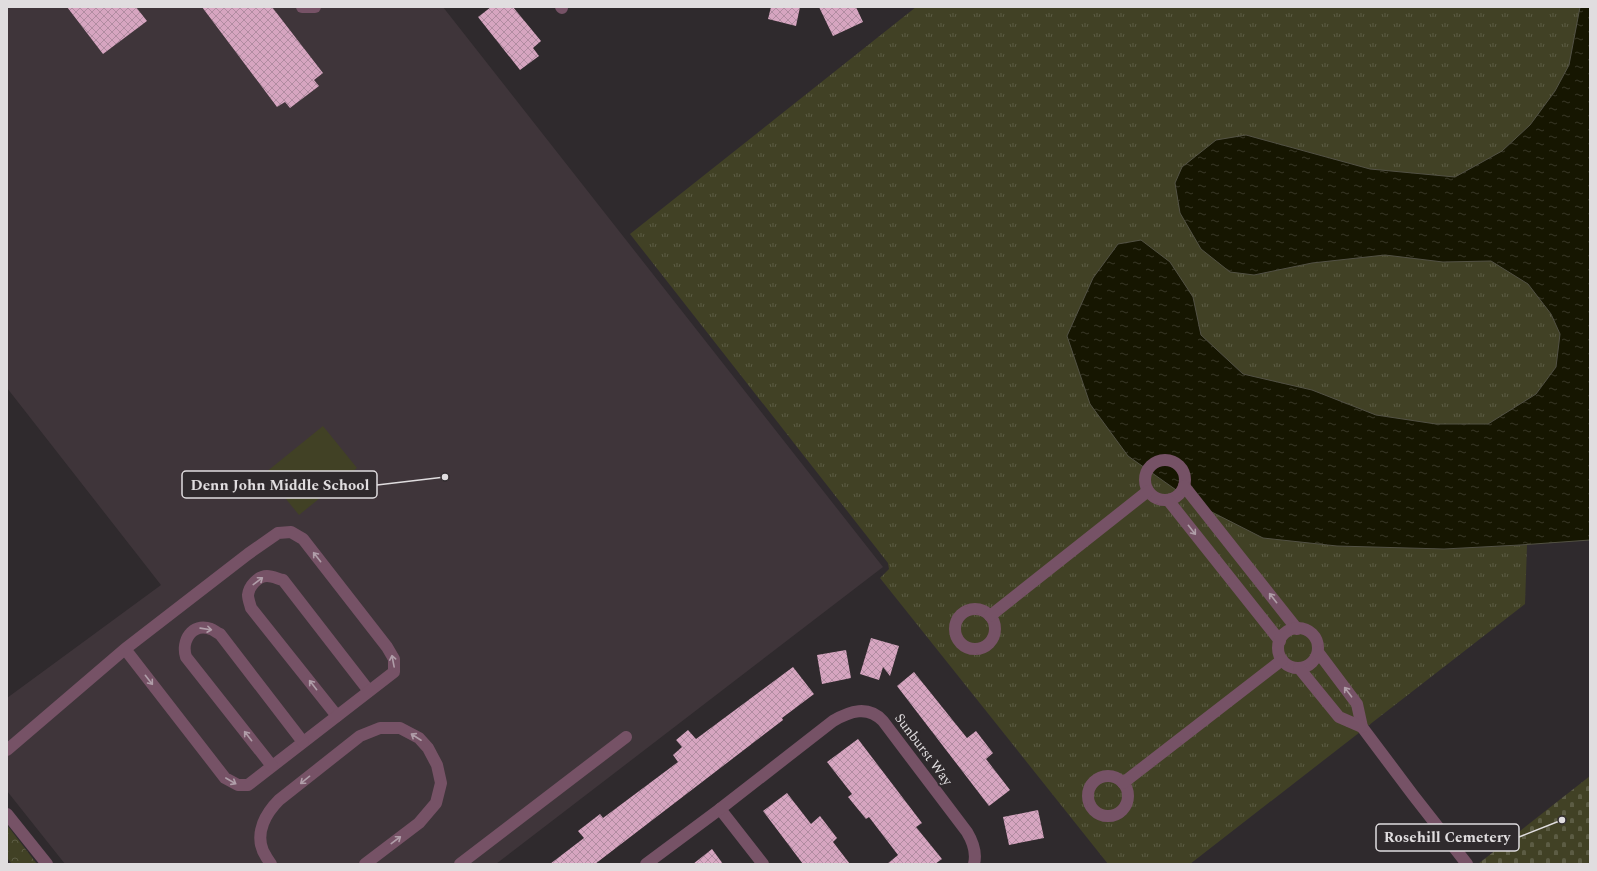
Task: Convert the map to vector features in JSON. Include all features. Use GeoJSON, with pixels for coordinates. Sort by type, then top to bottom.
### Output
{"type":"FeatureCollection","features":[{"type":"Feature","properties":{"kind":"street"},"geometry":{"type":"LineString","coordinates":[[302,7],[315,7]]}},
{"type":"Feature","properties":{"kind":"street"},"geometry":{"type":"LineString","coordinates":[[1161,460],[1168,460],[1180,466],[1184,472],[1184,486],[1177,496],[1168,500],[1158,499],[1148,491],[1144,479],[1149,466],[1161,460]]}},
{"type":"Feature","properties":{"kind":"street"},"geometry":{"type":"LineString","coordinates":[[1184,486],[1297,628]]}},
{"type":"Feature","properties":{"kind":"street"},"geometry":{"type":"LineString","coordinates":[[990,616],[1148,491]]}},
{"type":"Feature","properties":{"kind":"street"},"geometry":{"type":"LineString","coordinates":[[1168,500],[1280,641]]}},
{"type":"Feature","properties":{"kind":"street"},"geometry":{"type":"LineString","coordinates":[[7,750],[125,649],[254,549],[278,533],[291,532],[303,539],[387,647],[394,660],[394,672],[248,785],[238,785],[225,778],[125,649]]}},
{"type":"Feature","properties":{"kind":"street"},"geometry":{"type":"LineString","coordinates":[[337,716],[251,608],[248,595],[254,582],[261,577],[268,576],[283,580],[370,691]]}},
{"type":"Feature","properties":{"kind":"street"},"geometry":{"type":"LineString","coordinates":[[272,766],[186,657],[184,650],[185,642],[190,633],[196,629],[203,628],[211,629],[220,634],[304,742]]}},
{"type":"Feature","properties":{"kind":"street"},"geometry":{"type":"LineString","coordinates":[[1297,628],[1307,630],[1312,634],[1318,645],[1316,658],[1312,663],[1300,668],[1287,665],[1282,660],[1278,648],[1283,635],[1288,631],[1297,628]]}},
{"type":"Feature","properties":{"kind":"street"},"geometry":{"type":"LineString","coordinates":[[1318,652],[1357,704],[1362,727],[1467,864]]}},
{"type":"Feature","properties":{"kind":"street"},"geometry":{"type":"LineString","coordinates":[[1123,783],[1282,660]]}},
{"type":"Feature","properties":{"kind":"street"},"geometry":{"type":"LineString","coordinates":[[1300,668],[1339,717],[1362,727]]}},
{"type":"Feature","properties":{"kind":"street","name":"Sunburst Way"},"geometry":{"type":"LineString","coordinates":[[646,864],[720,809],[833,721],[844,714],[853,712],[872,712],[883,721],[973,841],[975,852],[974,864]]}},
{"type":"Feature","properties":{"kind":"street"},"geometry":{"type":"LineString","coordinates":[[265,864],[260,830],[270,809],[279,800],[360,736],[380,728],[400,728],[419,738],[428,748],[437,765],[441,783],[436,804],[419,823],[365,864]]}},
{"type":"Feature","properties":{"kind":"street"},"geometry":{"type":"LineString","coordinates":[[460,864],[626,738]]}},
{"type":"Feature","properties":{"kind":"street"},"geometry":{"type":"LineString","coordinates":[[720,809],[762,864]]}},
{"type":"Feature","properties":{"kind":"street"},"geometry":{"type":"LineString","coordinates":[[7,814],[47,864]]}},
{"type":"Feature","properties":{"kind":"street"},"geometry":{"type":"LineString","coordinates":[[262,850],[271,864]]}},
{"type":"Feature","properties":{"kind":"shaded area"},"geometry":{"type":"Polygon","coordinates":[[[7,7],[443,7],[883,567],[496,864],[65,864],[7,791],[7,698],[161,585],[7,388],[7,7]]]}},
{"type":"Feature","properties":{"kind":"green space"},"geometry":{"type":"Polygon","coordinates":[[[916,7],[1580,7],[1569,65],[1555,91],[1530,125],[1502,151],[1455,177],[1370,169],[1246,135],[1255,275],[1312,263],[1385,255],[1443,262],[1491,261],[1528,284],[1551,314],[1560,334],[1556,367],[1536,394],[1488,424],[1436,424],[1376,415],[1312,390],[1243,374],[1201,335],[1193,297],[1118,244],[1093,278],[1067,336],[1263,538],[1337,546],[1444,549],[1527,545],[1525,604],[1190,864],[1108,864],[880,578],[889,569],[888,563],[630,234],[916,7]]]}},
{"type":"Feature","properties":{"kind":"green space"},"geometry":{"type":"Polygon","coordinates":[[[323,426],[357,468],[299,515],[265,473],[323,426]]]}},
{"type":"Feature","properties":{"kind":"green space"},"geometry":{"type":"Polygon","coordinates":[[[1590,776],[1590,864],[1478,864],[1590,776]]]}},
{"type":"Feature","properties":{"kind":"green space"},"geometry":{"type":"Polygon","coordinates":[[[7,825],[37,864],[12,864],[7,858],[7,825]]]}},
{"type":"Feature","properties":{"kind":"water"},"geometry":{"type":"Polygon","coordinates":[[[1580,7],[1590,7],[1590,540],[1444,549],[1337,546],[1263,538],[1196,504],[1128,456],[1090,404],[1067,336],[1093,278],[1118,244],[1141,240],[1170,262],[1193,297],[1201,335],[1243,374],[1312,390],[1376,415],[1436,424],[1488,424],[1536,394],[1556,367],[1560,334],[1551,314],[1528,284],[1491,261],[1443,262],[1385,255],[1312,263],[1254,275],[1230,272],[1201,249],[1180,213],[1175,183],[1182,167],[1216,140],[1246,135],[1370,169],[1455,177],[1502,151],[1530,125],[1555,91],[1569,65],[1580,7]]]}},
{"type":"Feature","properties":{"kind":"building"},"geometry":{"type":"Polygon","coordinates":[[[67,7],[136,7],[147,21],[103,54],[67,7]]]}},
{"type":"Feature","properties":{"kind":"building"},"geometry":{"type":"Polygon","coordinates":[[[202,7],[272,7],[323,73],[314,80],[319,86],[290,108],[285,102],[277,107],[202,7]]]}},
{"type":"Feature","properties":{"kind":"building"},"geometry":{"type":"Polygon","coordinates":[[[491,7],[513,7],[541,41],[533,48],[539,56],[520,70],[478,17],[491,7]]]}},
{"type":"Feature","properties":{"kind":"building"},"geometry":{"type":"Polygon","coordinates":[[[771,7],[800,7],[796,26],[768,19],[771,7]]]}},
{"type":"Feature","properties":{"kind":"building"},"geometry":{"type":"Polygon","coordinates":[[[819,7],[856,7],[863,22],[833,36],[819,7]]]}},
{"type":"Feature","properties":{"kind":"building"},"geometry":{"type":"Polygon","coordinates":[[[871,638],[899,646],[890,676],[883,667],[879,680],[860,674],[871,638]]]}},
{"type":"Feature","properties":{"kind":"building"},"geometry":{"type":"Polygon","coordinates":[[[846,650],[851,678],[822,684],[817,655],[846,650]]]}},
{"type":"Feature","properties":{"kind":"building"},"geometry":{"type":"Polygon","coordinates":[[[793,667],[814,694],[782,718],[783,720],[595,864],[550,864],[584,838],[578,831],[600,814],[603,818],[678,762],[673,755],[682,747],[676,740],[688,730],[696,739],[793,667]]]}},
{"type":"Feature","properties":{"kind":"building"},"geometry":{"type":"Polygon","coordinates":[[[914,672],[967,738],[976,731],[993,753],[986,759],[1010,790],[989,806],[897,686],[914,672]]]}},
{"type":"Feature","properties":{"kind":"building"},"geometry":{"type":"Polygon","coordinates":[[[858,739],[922,823],[916,827],[942,859],[935,864],[887,864],[898,855],[869,817],[866,819],[848,797],[852,794],[827,762],[858,739]]]}},
{"type":"Feature","properties":{"kind":"building"},"geometry":{"type":"Polygon","coordinates":[[[787,793],[811,824],[820,816],[837,838],[833,842],[850,864],[803,864],[763,811],[787,793]]]}},
{"type":"Feature","properties":{"kind":"building"},"geometry":{"type":"Polygon","coordinates":[[[1038,810],[1044,838],[1009,845],[1003,817],[1038,810]]]}},
{"type":"Feature","properties":{"kind":"building"},"geometry":{"type":"Polygon","coordinates":[[[712,849],[723,864],[693,864],[712,849]]]}},
{"type":"Feature","properties":{"kind":"place","name":"Denn John Middle School"},"geometry":{"type":"Point","coordinates":[445,477]}},
{"type":"Feature","properties":{"kind":"place","name":"Rosehill Cemetery"},"geometry":{"type":"Point","coordinates":[1562,820]}}]}
